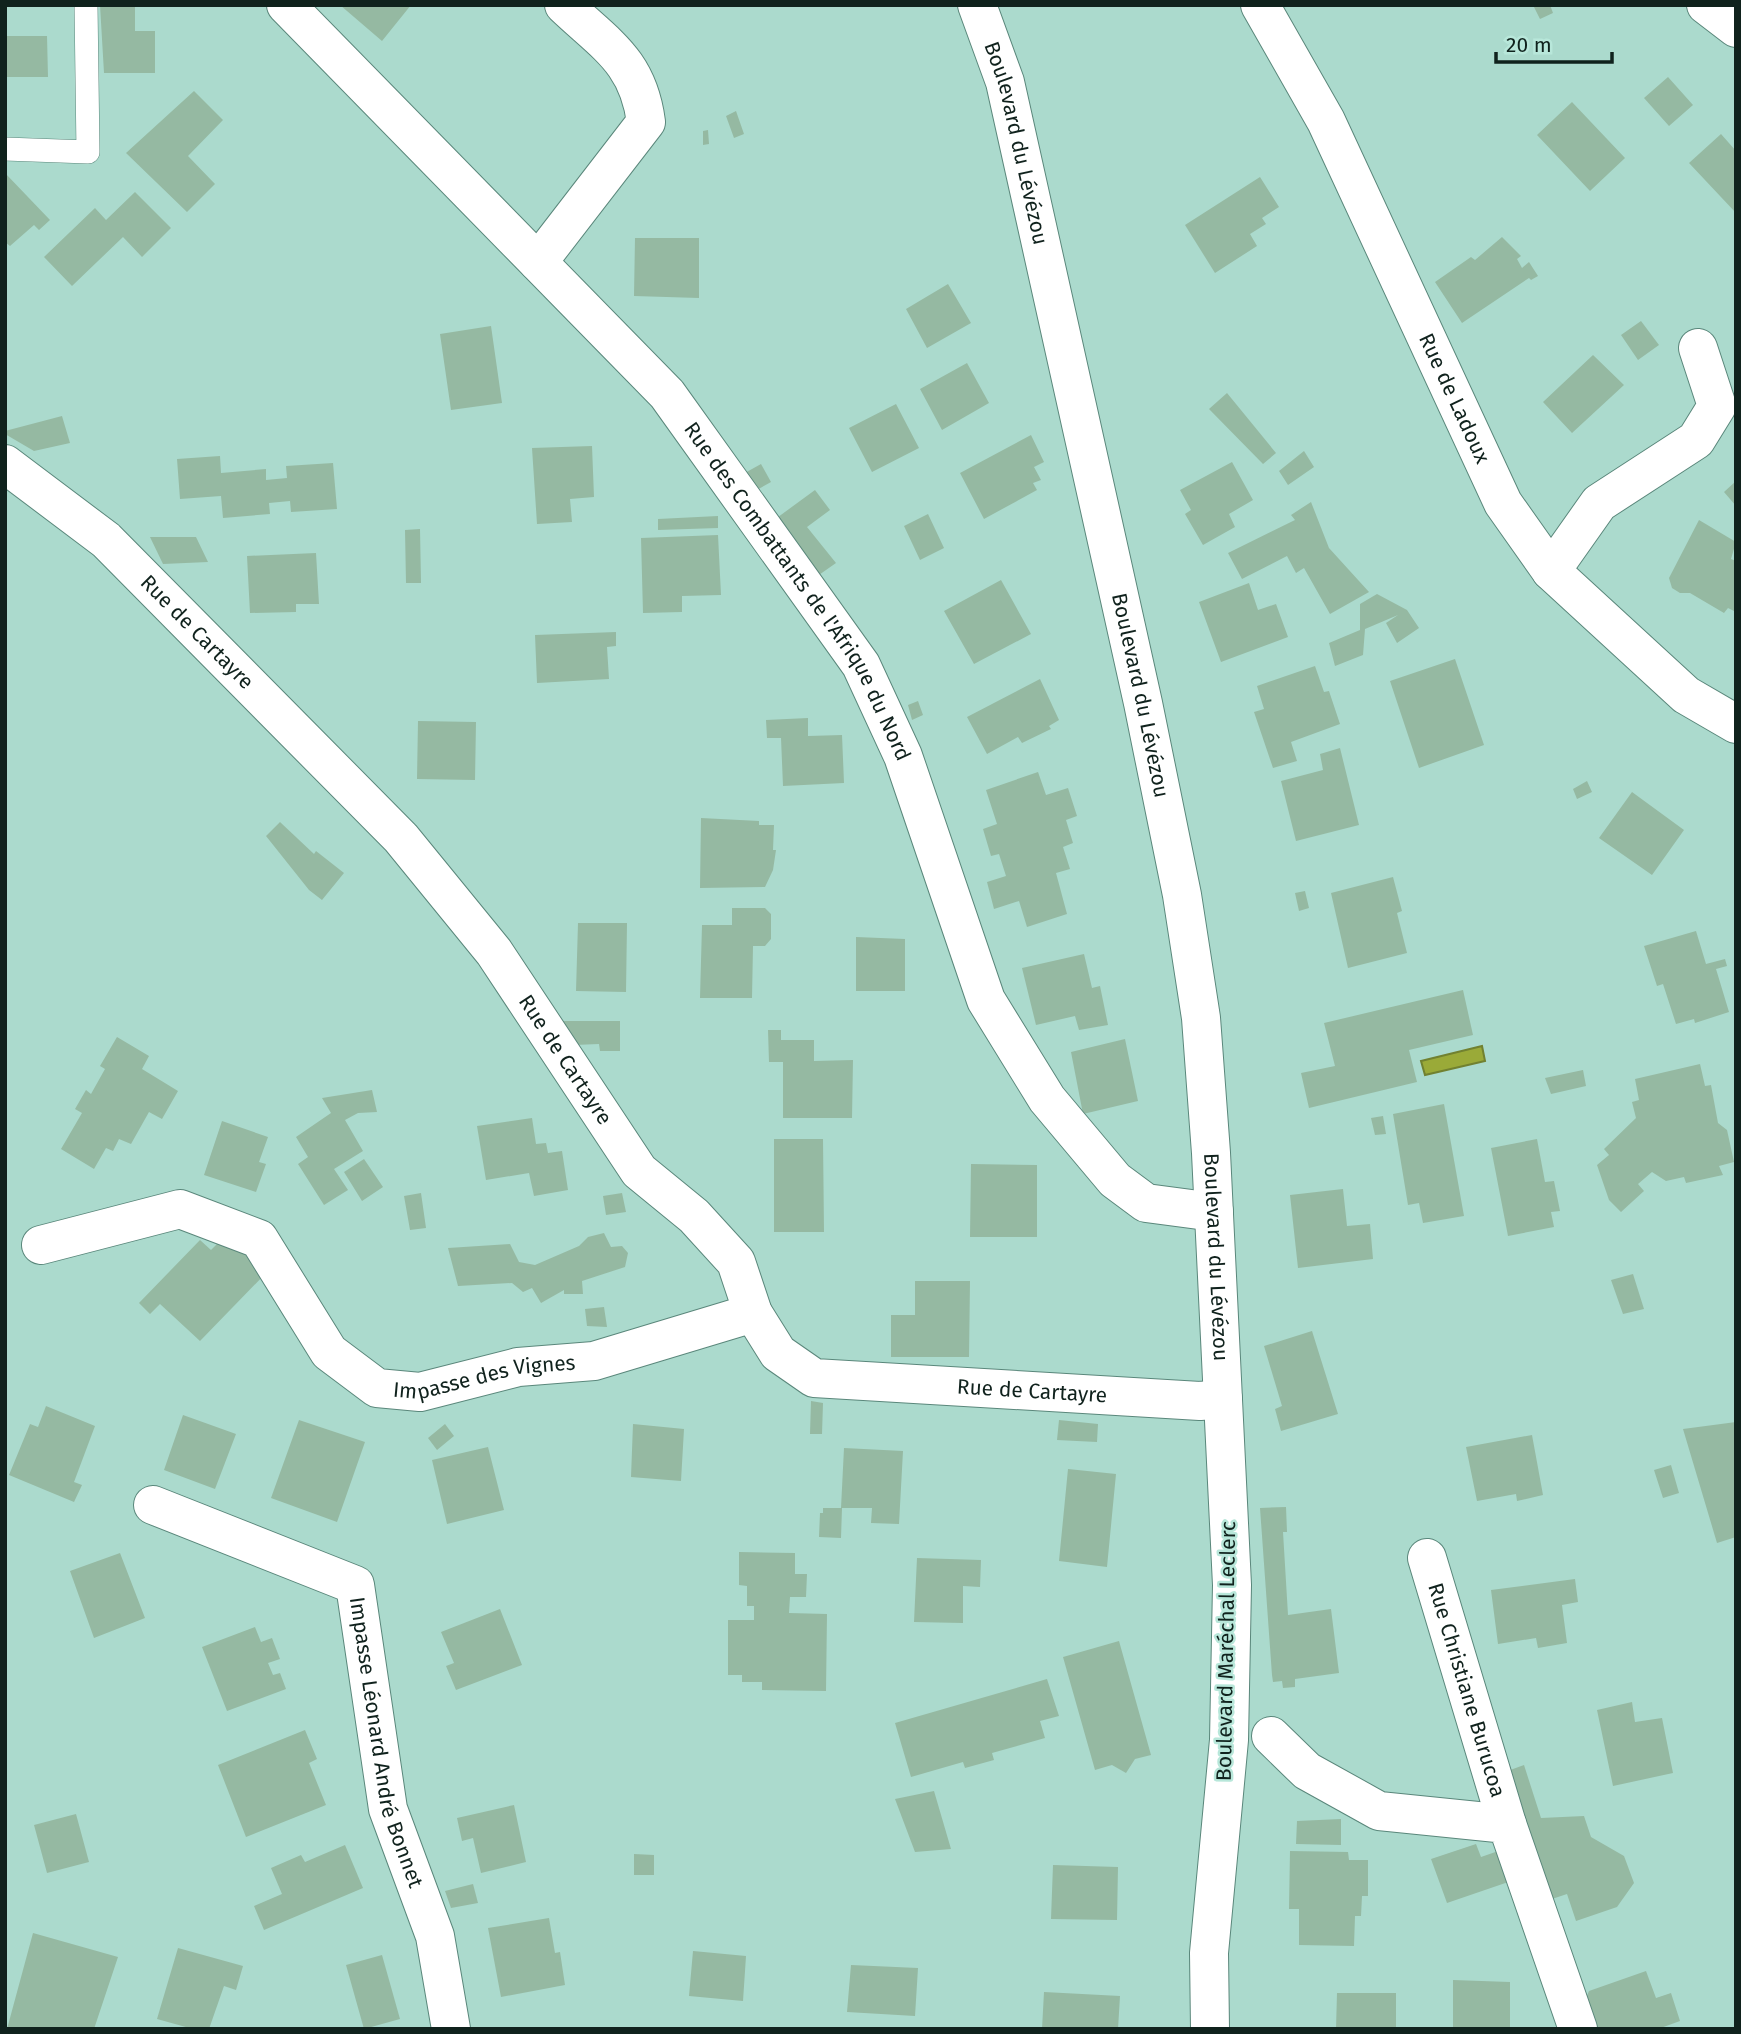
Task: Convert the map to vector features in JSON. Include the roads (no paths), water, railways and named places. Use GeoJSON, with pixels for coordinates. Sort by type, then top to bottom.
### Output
{"type":"FeatureCollection","features":[{"type":"Feature","properties":{"kind":"street","name":"Rue des Combattants de l'Afrique du Nord"},"geometry":{"type":"LineString","coordinates":[[286,5],[667,394],[861,665],[903,756],[986,1000],[1046,1099],[1115,1180],[1146,1203],[1214,1212]]}},
{"type":"Feature","properties":{"kind":"street"},"geometry":{"type":"LineString","coordinates":[[538,262],[646,121],[643,95],[630,68],[564,5]]}},
{"type":"Feature","properties":{"kind":"street","name":"Boulevard du Lévézou"},"geometry":{"type":"LineString","coordinates":[[977,5],[1004,82],[1143,703],[1182,895],[1201,1018],[1223,1399]]}},
{"type":"Feature","properties":{"kind":"street","name":"Rue de Ladoux"},"geometry":{"type":"LineString","coordinates":[[1260,5],[1326,121],[1503,503],[1551,571],[1686,695],[1736,724]]}},
{"type":"Feature","properties":{"kind":"street"},"geometry":{"type":"LineString","coordinates":[[1706,5],[1736,28]]}},
{"type":"Feature","properties":{"kind":"street"},"geometry":{"type":"LineString","coordinates":[[1551,571],[1599,503],[1696,440],[1717,406],[1698,348]]}},
{"type":"Feature","properties":{"kind":"street","name":"Rue de Cartayre"},"geometry":{"type":"LineString","coordinates":[[5,464],[106,540],[401,838],[494,952],[639,1171],[694,1216],[736,1262],[753,1313],[778,1353],[814,1378],[1200,1401],[1223,1399]]}},
{"type":"Feature","properties":{"kind":"street","name":"Impasse des Vignes"},"geometry":{"type":"LineString","coordinates":[[41,1245],[180,1209],[259,1239],[329,1352],[377,1388],[420,1392],[518,1367],[594,1361],[753,1313]]}},
{"type":"Feature","properties":{"kind":"street","name":"Boulevard Maréchal Leclerc"},"geometry":{"type":"LineString","coordinates":[[1210,2029],[1209,1953],[1229,1740],[1232,1585],[1223,1399]]}},
{"type":"Feature","properties":{"kind":"street","name":"Impasse Léonard André Bonnet"},"geometry":{"type":"LineString","coordinates":[[153,1505],[355,1585],[388,1809],[435,1936],[451,2029]]}},
{"type":"Feature","properties":{"kind":"street","name":"Rue Christiane Burucoa"},"geometry":{"type":"LineString","coordinates":[[1427,1558],[1507,1824],[1578,2029]]}},
{"type":"Feature","properties":{"kind":"street","name":"Rue Christiane Burucoa"},"geometry":{"type":"LineString","coordinates":[[1271,1736],[1307,1772],[1379,1811],[1507,1824]]}},
{"type":"Feature","properties":{"kind":"lane"},"geometry":{"type":"LineString","coordinates":[[5,149],[89,152],[86,5]]}}]}
